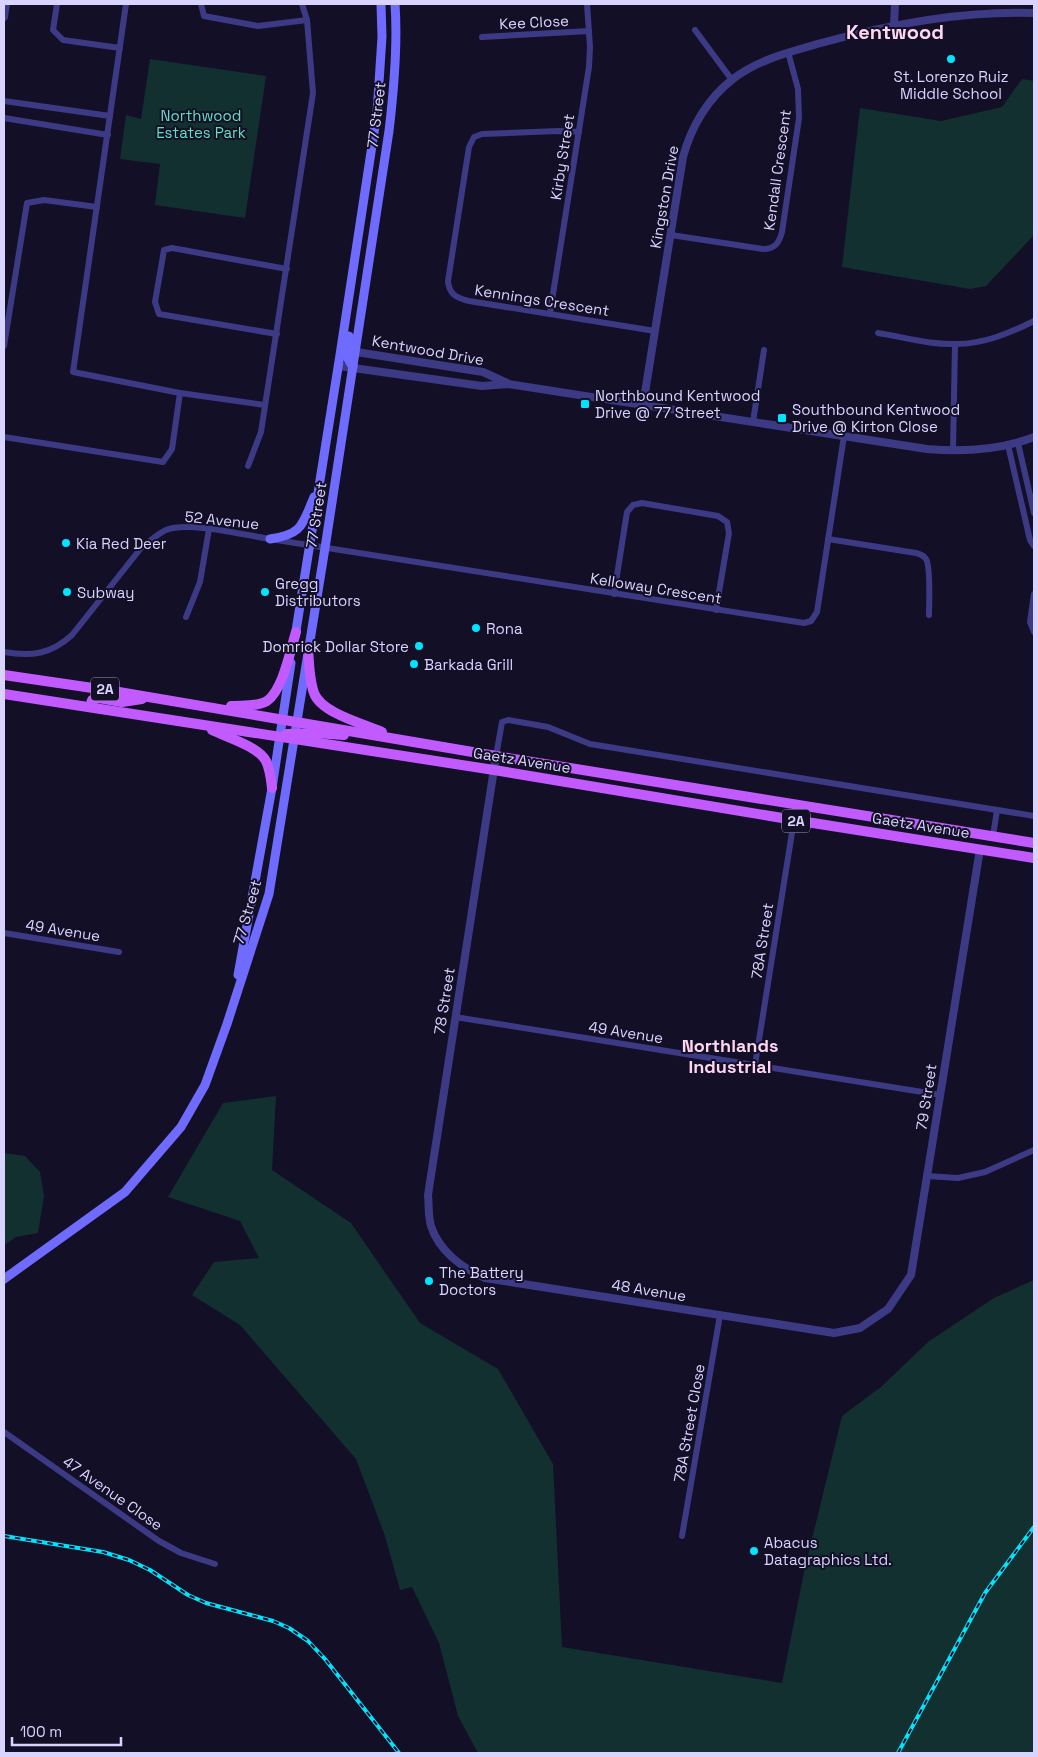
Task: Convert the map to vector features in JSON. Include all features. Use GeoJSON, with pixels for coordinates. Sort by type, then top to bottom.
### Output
{"type":"FeatureCollection","features":[{"type":"Feature","properties":{"kind":"main road","name":"77 Street"},"geometry":{"type":"LineString","coordinates":[[348,350],[352,307],[348,296],[377,113],[382,37],[381,4]]}},
{"type":"Feature","properties":{"kind":"main road","name":"77 Street"},"geometry":{"type":"LineString","coordinates":[[228,1024],[248,925],[272,788],[339,366],[348,350],[394,90],[395,4]]}},
{"type":"Feature","properties":{"kind":"main road"},"geometry":{"type":"LineString","coordinates":[[348,350],[348,359],[353,367]]}},
{"type":"Feature","properties":{"kind":"main road","name":"77 Street"},"geometry":{"type":"LineString","coordinates":[[4,1279],[125,1192],[181,1127],[205,1085],[228,1024],[269,894],[353,367]]}},
{"type":"Feature","properties":{"kind":"main road"},"geometry":{"type":"LineString","coordinates":[[270,539],[288,536],[299,528],[319,488]]}},
{"type":"Feature","properties":{"kind":"main road"},"geometry":{"type":"LineString","coordinates":[[205,706],[251,705],[266,701],[277,689],[296,632]]}},
{"type":"Feature","properties":{"kind":"main road"},"geometry":{"type":"LineString","coordinates":[[308,647],[312,687],[318,701],[327,709],[402,740]]}},
{"type":"Feature","properties":{"kind":"main road","name":"Gaetz Avenue"},"geometry":{"type":"LineString","coordinates":[[4,675],[156,698],[496,756],[1034,843]]}},
{"type":"Feature","properties":{"kind":"main road","name":"Gaetz Avenue"},"geometry":{"type":"LineString","coordinates":[[4,694],[280,737],[294,736],[794,820],[1034,858]]}},
{"type":"Feature","properties":{"kind":"main road"},"geometry":{"type":"LineString","coordinates":[[90,707],[92,700],[97,698],[122,702],[156,698]]}},
{"type":"Feature","properties":{"kind":"main road"},"geometry":{"type":"LineString","coordinates":[[198,724],[260,753],[266,761],[272,788]]}},
{"type":"Feature","properties":{"kind":"main road"},"geometry":{"type":"LineString","coordinates":[[294,736],[316,733],[402,740]]}},
{"type":"Feature","properties":{"kind":"street"},"geometry":{"type":"LineString","coordinates":[[4,17],[5,4]]}},
{"type":"Feature","properties":{"kind":"street"},"geometry":{"type":"LineString","coordinates":[[57,4],[53,30],[62,40],[120,48]]}},
{"type":"Feature","properties":{"kind":"street"},"geometry":{"type":"LineString","coordinates":[[126,4],[73,372],[180,392],[266,405]]}},
{"type":"Feature","properties":{"kind":"street"},"geometry":{"type":"LineString","coordinates":[[201,4],[204,16],[258,26],[307,20]]}},
{"type":"Feature","properties":{"kind":"street"},"geometry":{"type":"LineString","coordinates":[[248,466],[261,432],[266,405],[313,94],[307,20],[302,4]]}},
{"type":"Feature","properties":{"kind":"street","name":"Kirby Street"},"geometry":{"type":"LineString","coordinates":[[550,313],[589,62],[587,4]]}},
{"type":"Feature","properties":{"kind":"street"},"geometry":{"type":"LineString","coordinates":[[894,26],[895,4]]}},
{"type":"Feature","properties":{"kind":"street","name":"Kingston Drive"},"geometry":{"type":"LineString","coordinates":[[643,405],[683,157],[687,142],[701,115],[721,90],[732,80],[758,63],[788,52],[860,32],[929,20],[987,13],[1034,14]]}},
{"type":"Feature","properties":{"kind":"street"},"geometry":{"type":"LineString","coordinates":[[695,30],[732,80]]}},
{"type":"Feature","properties":{"kind":"street","name":"Kee Close"},"geometry":{"type":"LineString","coordinates":[[482,38],[589,31]]}},
{"type":"Feature","properties":{"kind":"street","name":"Kendall Crescent"},"geometry":{"type":"LineString","coordinates":[[670,235],[763,249],[769,249],[777,244],[782,232],[799,118],[798,89],[788,52]]}},
{"type":"Feature","properties":{"kind":"street"},"geometry":{"type":"LineString","coordinates":[[4,101],[110,116]]}},
{"type":"Feature","properties":{"kind":"street"},"geometry":{"type":"LineString","coordinates":[[4,118],[108,135]]}},
{"type":"Feature","properties":{"kind":"street","name":"Kennings Crescent"},"geometry":{"type":"LineString","coordinates":[[579,132],[482,134],[474,137],[469,147],[448,281],[450,291],[460,299],[655,331]]}},
{"type":"Feature","properties":{"kind":"street"},"geometry":{"type":"LineString","coordinates":[[4,346],[27,203],[44,200],[97,207]]}},
{"type":"Feature","properties":{"kind":"street"},"geometry":{"type":"LineString","coordinates":[[277,334],[159,314],[154,302],[164,250],[172,248],[287,269]]}},
{"type":"Feature","properties":{"kind":"street"},"geometry":{"type":"LineString","coordinates":[[878,333],[955,344],[994,338],[1034,321]]}},
{"type":"Feature","properties":{"kind":"street"},"geometry":{"type":"LineString","coordinates":[[953,450],[955,344]]}},
{"type":"Feature","properties":{"kind":"street","name":"Kentwood Drive"},"geometry":{"type":"LineString","coordinates":[[348,350],[483,372],[508,384]]}},
{"type":"Feature","properties":{"kind":"street"},"geometry":{"type":"LineString","coordinates":[[753,422],[764,350]]}},
{"type":"Feature","properties":{"kind":"street","name":"Kentwood Drive"},"geometry":{"type":"LineString","coordinates":[[339,366],[482,386],[508,384],[927,449],[983,449],[1008,446],[1034,437]]}},
{"type":"Feature","properties":{"kind":"street"},"geometry":{"type":"LineString","coordinates":[[4,437],[163,462],[172,449],[180,392]]}},
{"type":"Feature","properties":{"kind":"street","name":"Kelloway Crescent"},"geometry":{"type":"LineString","coordinates":[[310,546],[798,624],[811,621],[817,612],[844,436]]}},
{"type":"Feature","properties":{"kind":"street"},"geometry":{"type":"LineString","coordinates":[[1018,442],[1034,514]]}},
{"type":"Feature","properties":{"kind":"street"},"geometry":{"type":"LineString","coordinates":[[1008,446],[1030,540],[1034,546]]}},
{"type":"Feature","properties":{"kind":"street"},"geometry":{"type":"LineString","coordinates":[[614,594],[627,512],[633,505],[642,503],[718,516],[727,522],[729,533],[716,610]]}},
{"type":"Feature","properties":{"kind":"street","name":"52 Avenue"},"geometry":{"type":"LineString","coordinates":[[4,652],[26,654],[50,651],[72,635],[141,548],[166,530],[192,527],[310,546]]}},
{"type":"Feature","properties":{"kind":"street"},"geometry":{"type":"LineString","coordinates":[[186,617],[200,582],[209,530]]}},
{"type":"Feature","properties":{"kind":"street"},"geometry":{"type":"LineString","coordinates":[[828,539],[916,553],[924,557],[929,568],[929,615]]}},
{"type":"Feature","properties":{"kind":"street"},"geometry":{"type":"LineString","coordinates":[[1034,594],[1030,622],[1034,632]]}},
{"type":"Feature","properties":{"kind":"street","name":"Gaetz Avenue"},"geometry":{"type":"LineString","coordinates":[[496,756],[502,722],[508,720],[548,727],[590,744],[1034,816]]}},
{"type":"Feature","properties":{"kind":"street","name":"78 Street"},"geometry":{"type":"LineString","coordinates":[[443,1248],[431,1226],[428,1195],[496,756]]}},
{"type":"Feature","properties":{"kind":"street"},"geometry":{"type":"LineString","coordinates":[[993,836],[997,810]]}},
{"type":"Feature","properties":{"kind":"street","name":"78A Street"},"geometry":{"type":"LineString","coordinates":[[755,1065],[794,820]]}},
{"type":"Feature","properties":{"kind":"street","name":"79 Street"},"geometry":{"type":"LineString","coordinates":[[860,1328],[888,1309],[911,1275],[980,849]]}},
{"type":"Feature","properties":{"kind":"street","name":"49 Avenue"},"geometry":{"type":"LineString","coordinates":[[4,933],[119,952]]}},
{"type":"Feature","properties":{"kind":"street","name":"49 Avenue"},"geometry":{"type":"LineString","coordinates":[[455,1017],[941,1095]]}},
{"type":"Feature","properties":{"kind":"street"},"geometry":{"type":"LineString","coordinates":[[927,1176],[958,1178],[985,1172],[1034,1150]]}},
{"type":"Feature","properties":{"kind":"street","name":"48 Avenue"},"geometry":{"type":"LineString","coordinates":[[443,1248],[468,1270],[486,1278],[834,1333],[860,1328]]}},
{"type":"Feature","properties":{"kind":"street","name":"78A Street Close"},"geometry":{"type":"LineString","coordinates":[[682,1536],[720,1316]]}},
{"type":"Feature","properties":{"kind":"street","name":"47 Avenue Close"},"geometry":{"type":"LineString","coordinates":[[4,1432],[159,1541],[181,1553],[215,1564]]}},
{"type":"Feature","properties":{"kind":"green space","name":"Northwood Estates Park"},"geometry":{"type":"Polygon","coordinates":[[[150,59],[266,76],[245,218],[155,205],[160,164],[120,159],[126,115],[141,119],[150,59]]]}},
{"type":"Feature","properties":{"kind":"green space"},"geometry":{"type":"Polygon","coordinates":[[[1022,79],[1034,81],[1034,235],[986,286],[970,289],[842,267],[860,108],[941,121],[1002,107],[1022,79]]]}},
{"type":"Feature","properties":{"kind":"green space"},"geometry":{"type":"Polygon","coordinates":[[[276,1096],[272,1170],[351,1223],[420,1323],[498,1369],[553,1464],[562,1647],[782,1683],[804,1572],[842,1416],[881,1387],[928,1342],[994,1298],[1034,1280],[1034,1753],[478,1753],[458,1716],[439,1643],[412,1587],[400,1590],[385,1536],[356,1459],[240,1325],[192,1295],[214,1262],[259,1258],[240,1221],[168,1197],[223,1103],[276,1096]]]}},
{"type":"Feature","properties":{"kind":"green space"},"geometry":{"type":"Polygon","coordinates":[[[4,1153],[25,1156],[40,1172],[44,1196],[38,1233],[16,1237],[4,1245],[4,1153]]]}},
{"type":"Feature","properties":{"kind":"railway"},"geometry":{"type":"LineString","coordinates":[[898,1753],[985,1593],[1034,1527]]}},
{"type":"Feature","properties":{"kind":"railway"},"geometry":{"type":"LineString","coordinates":[[4,1536],[103,1552],[129,1560],[150,1570],[188,1595],[206,1603],[273,1621],[289,1628],[308,1641],[325,1659],[399,1753]]}},
{"type":"Feature","properties":{"kind":"place","name":"St. Lorenzo Ruiz Middle School"},"geometry":{"type":"Point","coordinates":[951,59]}},
{"type":"Feature","properties":{"kind":"place","name":"Northbound Kentwood Drive @ 77 Street"},"geometry":{"type":"Point","coordinates":[585,404]}},
{"type":"Feature","properties":{"kind":"place","name":"Southbound Kentwood Drive @ Kirton Close"},"geometry":{"type":"Point","coordinates":[782,418]}},
{"type":"Feature","properties":{"kind":"place","name":"Kia Red Deer"},"geometry":{"type":"Point","coordinates":[66,543]}},
{"type":"Feature","properties":{"kind":"place","name":"Subway"},"geometry":{"type":"Point","coordinates":[67,592]}},
{"type":"Feature","properties":{"kind":"place","name":"Gregg Distributors"},"geometry":{"type":"Point","coordinates":[265,592]}},
{"type":"Feature","properties":{"kind":"place","name":"Rona"},"geometry":{"type":"Point","coordinates":[476,628]}},
{"type":"Feature","properties":{"kind":"place","name":"Domrick Dollar Store"},"geometry":{"type":"Point","coordinates":[419,646]}},
{"type":"Feature","properties":{"kind":"place","name":"Barkada Grill"},"geometry":{"type":"Point","coordinates":[414,664]}},
{"type":"Feature","properties":{"kind":"place","name":"The Battery Doctors"},"geometry":{"type":"Point","coordinates":[429,1281]}},
{"type":"Feature","properties":{"kind":"place","name":"Abacus Datagraphics Ltd."},"geometry":{"type":"Point","coordinates":[754,1551]}},
{"type":"Feature","properties":{"kind":"district","name":"Kentwood"},"geometry":{"type":"Point","coordinates":[895,32]}},
{"type":"Feature","properties":{"kind":"district","name":"Northlands Industrial"},"geometry":{"type":"Point","coordinates":[730,1055]}}]}
